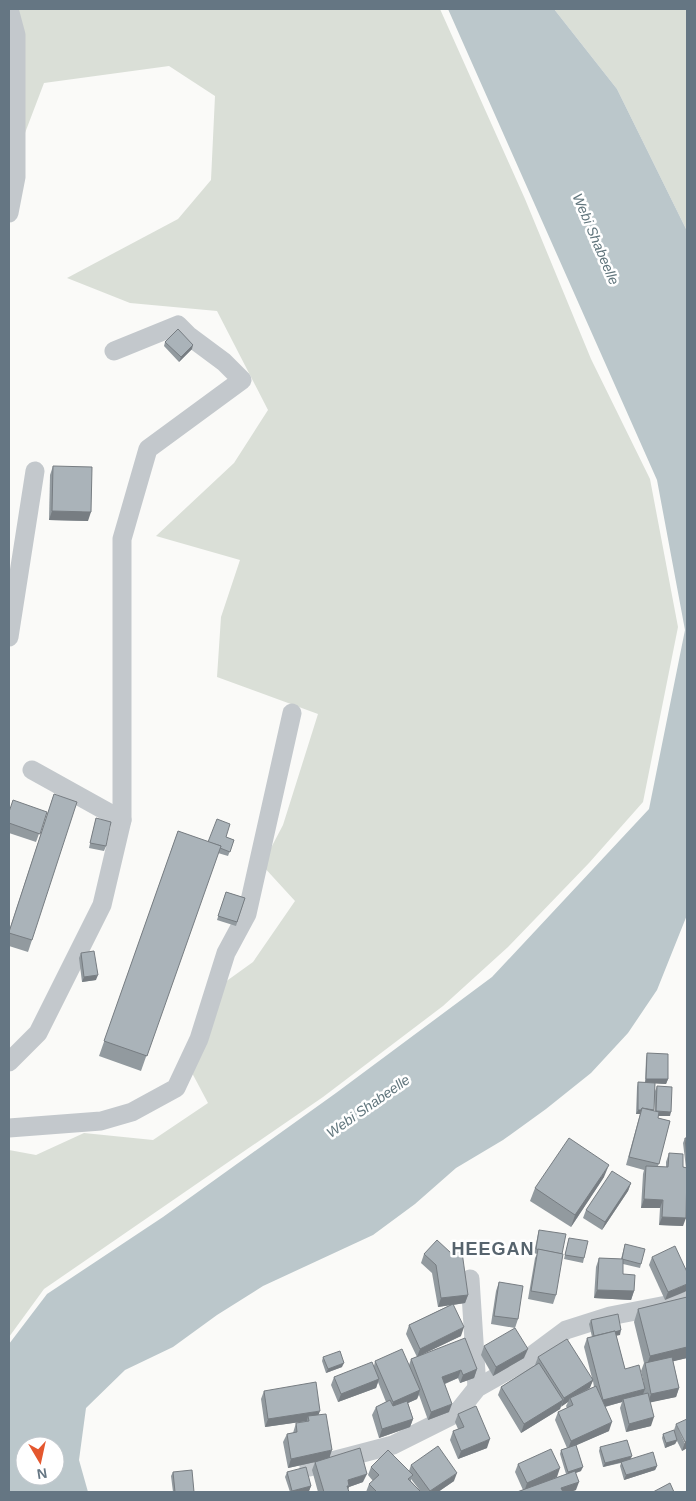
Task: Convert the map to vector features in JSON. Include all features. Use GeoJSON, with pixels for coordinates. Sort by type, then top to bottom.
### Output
{"type":"FeatureCollection","features":[{"type":"Feature","properties":{"kind":"street"},"geometry":{"type":"LineString","coordinates":[[9,9],[16,35],[16,177],[9,213]]}},
{"type":"Feature","properties":{"kind":"street"},"geometry":{"type":"LineString","coordinates":[[9,1062],[38,1033],[102,905],[122,820],[122,539],[148,450],[242,380],[224,362],[189,336],[178,325],[114,351]]}},
{"type":"Feature","properties":{"kind":"street"},"geometry":{"type":"LineString","coordinates":[[9,637],[35,471]]}},
{"type":"Feature","properties":{"kind":"street"},"geometry":{"type":"LineString","coordinates":[[9,1128],[101,1121],[132,1112],[176,1088],[199,1039],[226,953],[247,914],[292,713]]}},
{"type":"Feature","properties":{"kind":"street"},"geometry":{"type":"LineString","coordinates":[[32,770],[122,820]]}},
{"type":"Feature","properties":{"kind":"street"},"geometry":{"type":"LineString","coordinates":[[470,1279],[477,1388]]}},
{"type":"Feature","properties":{"kind":"street"},"geometry":{"type":"LineString","coordinates":[[309,1467],[393,1444],[457,1413],[477,1388],[524,1362],[566,1330],[610,1316],[687,1301]]}},
{"type":"Feature","properties":{"kind":"shaded area"},"geometry":{"type":"Polygon","coordinates":[[[9,9],[440,9],[525,199],[591,359],[650,479],[678,627],[643,802],[589,863],[508,947],[443,1006],[323,1097],[44,1289],[9,1337],[9,1150],[36,1155],[84,1133],[153,1140],[208,1103],[191,1071],[221,985],[253,962],[295,901],[262,865],[283,825],[318,714],[217,677],[221,617],[240,560],[156,536],[234,463],[268,410],[217,311],[130,303],[67,278],[178,219],[211,180],[215,96],[169,66],[44,83],[9,175],[9,9]]]}},
{"type":"Feature","properties":{"kind":"shaded area"},"geometry":{"type":"Polygon","coordinates":[[[554,9],[687,9],[687,231],[617,89],[554,9]]]}},
{"type":"Feature","properties":{"kind":"water","name":"Webi Shabeelle"},"geometry":{"type":"Polygon","coordinates":[[[448,9],[554,9],[617,89],[687,231],[687,915],[657,990],[628,1033],[591,1073],[503,1140],[456,1168],[415,1204],[373,1235],[263,1286],[217,1315],[173,1347],[125,1370],[86,1408],[79,1460],[88,1492],[9,1492],[9,1344],[47,1294],[163,1217],[336,1093],[492,977],[649,809],[685,630],[657,480],[448,9]]]}},
{"type":"Feature","properties":{"kind":"building"},"geometry":{"type":"Polygon","coordinates":[[[178,329],[193,345],[181,357],[165,342],[178,329]]]}},
{"type":"Feature","properties":{"kind":"building"},"geometry":{"type":"Polygon","coordinates":[[[53,466],[92,467],[91,512],[52,511],[53,466]]]}},
{"type":"Feature","properties":{"kind":"building"},"geometry":{"type":"Polygon","coordinates":[[[54,794],[77,802],[32,940],[9,932],[54,794]]]}},
{"type":"Feature","properties":{"kind":"building"},"geometry":{"type":"Polygon","coordinates":[[[13,800],[47,812],[40,834],[9,823],[9,812],[13,800]]]}},
{"type":"Feature","properties":{"kind":"building"},"geometry":{"type":"Polygon","coordinates":[[[96,818],[111,822],[106,846],[90,843],[96,818]]]}},
{"type":"Feature","properties":{"kind":"building"},"geometry":{"type":"Polygon","coordinates":[[[217,819],[230,824],[226,837],[234,840],[230,852],[220,848],[221,846],[208,842],[217,819]]]}},
{"type":"Feature","properties":{"kind":"building"},"geometry":{"type":"Polygon","coordinates":[[[178,831],[221,846],[147,1056],[104,1041],[178,831]]]}},
{"type":"Feature","properties":{"kind":"building"},"geometry":{"type":"Polygon","coordinates":[[[226,892],[245,898],[237,922],[218,916],[226,892]]]}},
{"type":"Feature","properties":{"kind":"building"},"geometry":{"type":"Polygon","coordinates":[[[94,951],[98,975],[84,977],[81,953],[94,951]]]}},
{"type":"Feature","properties":{"kind":"building"},"geometry":{"type":"Polygon","coordinates":[[[647,1053],[668,1054],[668,1079],[646,1079],[647,1053]]]}},
{"type":"Feature","properties":{"kind":"building"},"geometry":{"type":"Polygon","coordinates":[[[638,1082],[655,1083],[654,1110],[642,1108],[638,1110],[638,1082]]]}},
{"type":"Feature","properties":{"kind":"building"},"geometry":{"type":"Polygon","coordinates":[[[657,1086],[672,1087],[671,1112],[656,1111],[657,1086]]]}},
{"type":"Feature","properties":{"kind":"building"},"geometry":{"type":"Polygon","coordinates":[[[642,1108],[659,1112],[658,1118],[670,1121],[659,1164],[629,1157],[642,1108]]]}},
{"type":"Feature","properties":{"kind":"building"},"geometry":{"type":"Polygon","coordinates":[[[569,1138],[609,1165],[575,1215],[535,1188],[569,1138]]]}},
{"type":"Feature","properties":{"kind":"building"},"geometry":{"type":"Polygon","coordinates":[[[685,1138],[687,1138],[687,1159],[685,1138]]]}},
{"type":"Feature","properties":{"kind":"building"},"geometry":{"type":"Polygon","coordinates":[[[669,1153],[683,1154],[683,1167],[687,1168],[686,1218],[662,1217],[663,1200],[644,1199],[646,1166],[668,1167],[669,1153]]]}},
{"type":"Feature","properties":{"kind":"building"},"geometry":{"type":"Polygon","coordinates":[[[612,1171],[631,1183],[605,1222],[586,1210],[612,1171]]]}},
{"type":"Feature","properties":{"kind":"building"},"geometry":{"type":"Polygon","coordinates":[[[539,1230],[566,1234],[562,1254],[536,1249],[539,1230]]]}},
{"type":"Feature","properties":{"kind":"building"},"geometry":{"type":"Polygon","coordinates":[[[569,1238],[588,1241],[584,1258],[565,1255],[569,1238]]]}},
{"type":"Feature","properties":{"kind":"building"},"geometry":{"type":"Polygon","coordinates":[[[437,1240],[450,1254],[462,1252],[468,1295],[441,1298],[436,1265],[424,1254],[437,1240]]]}},
{"type":"Feature","properties":{"kind":"building"},"geometry":{"type":"Polygon","coordinates":[[[625,1244],[645,1249],[641,1264],[622,1259],[625,1244]]]}},
{"type":"Feature","properties":{"kind":"building"},"geometry":{"type":"Polygon","coordinates":[[[675,1246],[687,1272],[687,1284],[668,1292],[652,1257],[675,1246]]]}},
{"type":"Feature","properties":{"kind":"building"},"geometry":{"type":"Polygon","coordinates":[[[538,1249],[563,1254],[556,1295],[531,1291],[538,1249]]]}},
{"type":"Feature","properties":{"kind":"building"},"geometry":{"type":"Polygon","coordinates":[[[599,1258],[623,1259],[623,1274],[635,1275],[634,1291],[597,1290],[599,1258]]]}},
{"type":"Feature","properties":{"kind":"building"},"geometry":{"type":"Polygon","coordinates":[[[499,1282],[523,1286],[518,1319],[494,1316],[499,1282]]]}},
{"type":"Feature","properties":{"kind":"building"},"geometry":{"type":"Polygon","coordinates":[[[687,1297],[687,1347],[650,1356],[638,1309],[687,1297]]]}},
{"type":"Feature","properties":{"kind":"building"},"geometry":{"type":"Polygon","coordinates":[[[453,1304],[464,1327],[420,1349],[409,1325],[453,1304]]]}},
{"type":"Feature","properties":{"kind":"building"},"geometry":{"type":"Polygon","coordinates":[[[618,1314],[621,1330],[594,1336],[591,1320],[618,1314]]]}},
{"type":"Feature","properties":{"kind":"building"},"geometry":{"type":"Polygon","coordinates":[[[515,1328],[528,1349],[496,1367],[484,1346],[515,1328]]]}},
{"type":"Feature","properties":{"kind":"building"},"geometry":{"type":"Polygon","coordinates":[[[615,1331],[625,1369],[639,1365],[645,1389],[603,1400],[587,1338],[615,1331]]]}},
{"type":"Feature","properties":{"kind":"building"},"geometry":{"type":"Polygon","coordinates":[[[465,1338],[477,1369],[463,1375],[461,1370],[442,1377],[452,1404],[431,1412],[411,1359],[465,1338]]]}},
{"type":"Feature","properties":{"kind":"building"},"geometry":{"type":"Polygon","coordinates":[[[567,1339],[593,1380],[564,1398],[538,1357],[567,1339]]]}},
{"type":"Feature","properties":{"kind":"building"},"geometry":{"type":"Polygon","coordinates":[[[402,1349],[420,1390],[393,1402],[375,1361],[402,1349]]]}},
{"type":"Feature","properties":{"kind":"building"},"geometry":{"type":"Polygon","coordinates":[[[340,1351],[344,1363],[328,1369],[323,1357],[340,1351]]]}},
{"type":"Feature","properties":{"kind":"building"},"geometry":{"type":"Polygon","coordinates":[[[672,1357],[679,1388],[651,1394],[645,1363],[672,1357]]]}},
{"type":"Feature","properties":{"kind":"building"},"geometry":{"type":"Polygon","coordinates":[[[372,1362],[379,1379],[341,1394],[334,1377],[372,1362]]]}},
{"type":"Feature","properties":{"kind":"building"},"geometry":{"type":"Polygon","coordinates":[[[539,1363],[563,1400],[524,1424],[501,1387],[539,1363]]]}},
{"type":"Feature","properties":{"kind":"building"},"geometry":{"type":"Polygon","coordinates":[[[316,1382],[320,1411],[268,1419],[264,1391],[316,1382]]]}},
{"type":"Feature","properties":{"kind":"building"},"geometry":{"type":"Polygon","coordinates":[[[596,1386],[612,1422],[571,1441],[558,1412],[573,1405],[570,1398],[596,1386]]]}},
{"type":"Feature","properties":{"kind":"building"},"geometry":{"type":"Polygon","coordinates":[[[648,1393],[654,1417],[629,1424],[623,1399],[648,1393]]]}},
{"type":"Feature","properties":{"kind":"building"},"geometry":{"type":"Polygon","coordinates":[[[390,1400],[393,1406],[407,1401],[413,1419],[382,1429],[376,1407],[390,1400]]]}},
{"type":"Feature","properties":{"kind":"building"},"geometry":{"type":"Polygon","coordinates":[[[476,1406],[490,1439],[461,1451],[453,1431],[464,1427],[458,1414],[476,1406]]]}},
{"type":"Feature","properties":{"kind":"building"},"geometry":{"type":"Polygon","coordinates":[[[326,1414],[332,1450],[291,1459],[287,1434],[297,1432],[296,1423],[309,1421],[308,1416],[326,1414]]]}},
{"type":"Feature","properties":{"kind":"building"},"geometry":{"type":"Polygon","coordinates":[[[687,1419],[687,1441],[685,1442],[676,1424],[687,1419]]]}},
{"type":"Feature","properties":{"kind":"building"},"geometry":{"type":"Polygon","coordinates":[[[674,1430],[677,1440],[666,1443],[663,1434],[674,1430]]]}},
{"type":"Feature","properties":{"kind":"building"},"geometry":{"type":"Polygon","coordinates":[[[627,1440],[632,1456],[605,1463],[600,1447],[627,1440]]]}},
{"type":"Feature","properties":{"kind":"building"},"geometry":{"type":"Polygon","coordinates":[[[576,1445],[583,1467],[568,1472],[561,1450],[576,1445]]]}},
{"type":"Feature","properties":{"kind":"building"},"geometry":{"type":"Polygon","coordinates":[[[438,1446],[457,1473],[430,1491],[411,1465],[438,1446]]]}},
{"type":"Feature","properties":{"kind":"building"},"geometry":{"type":"Polygon","coordinates":[[[360,1448],[367,1474],[348,1480],[349,1492],[324,1492],[315,1462],[360,1448]]]}},
{"type":"Feature","properties":{"kind":"building"},"geometry":{"type":"Polygon","coordinates":[[[551,1449],[560,1468],[527,1483],[518,1464],[551,1449]]]}},
{"type":"Feature","properties":{"kind":"building"},"geometry":{"type":"Polygon","coordinates":[[[388,1450],[413,1475],[408,1479],[421,1492],[377,1492],[369,1484],[379,1475],[371,1467],[388,1450]]]}},
{"type":"Feature","properties":{"kind":"building"},"geometry":{"type":"Polygon","coordinates":[[[653,1452],[657,1466],[626,1475],[621,1462],[653,1452]]]}},
{"type":"Feature","properties":{"kind":"building"},"geometry":{"type":"Polygon","coordinates":[[[306,1467],[311,1486],[292,1491],[287,1472],[306,1467]]]}},
{"type":"Feature","properties":{"kind":"building"},"geometry":{"type":"Polygon","coordinates":[[[192,1470],[194,1492],[175,1492],[173,1472],[192,1470]]]}},
{"type":"Feature","properties":{"kind":"building"},"geometry":{"type":"Polygon","coordinates":[[[575,1471],[579,1482],[561,1488],[563,1492],[517,1492],[575,1471]]]}},
{"type":"Feature","properties":{"kind":"building"},"geometry":{"type":"Polygon","coordinates":[[[670,1483],[674,1492],[653,1492],[670,1483]]]}},
{"type":"Feature","properties":{"kind":"district","name":"HEEGAN"},"geometry":{"type":"Point","coordinates":[493,1249]}}]}
